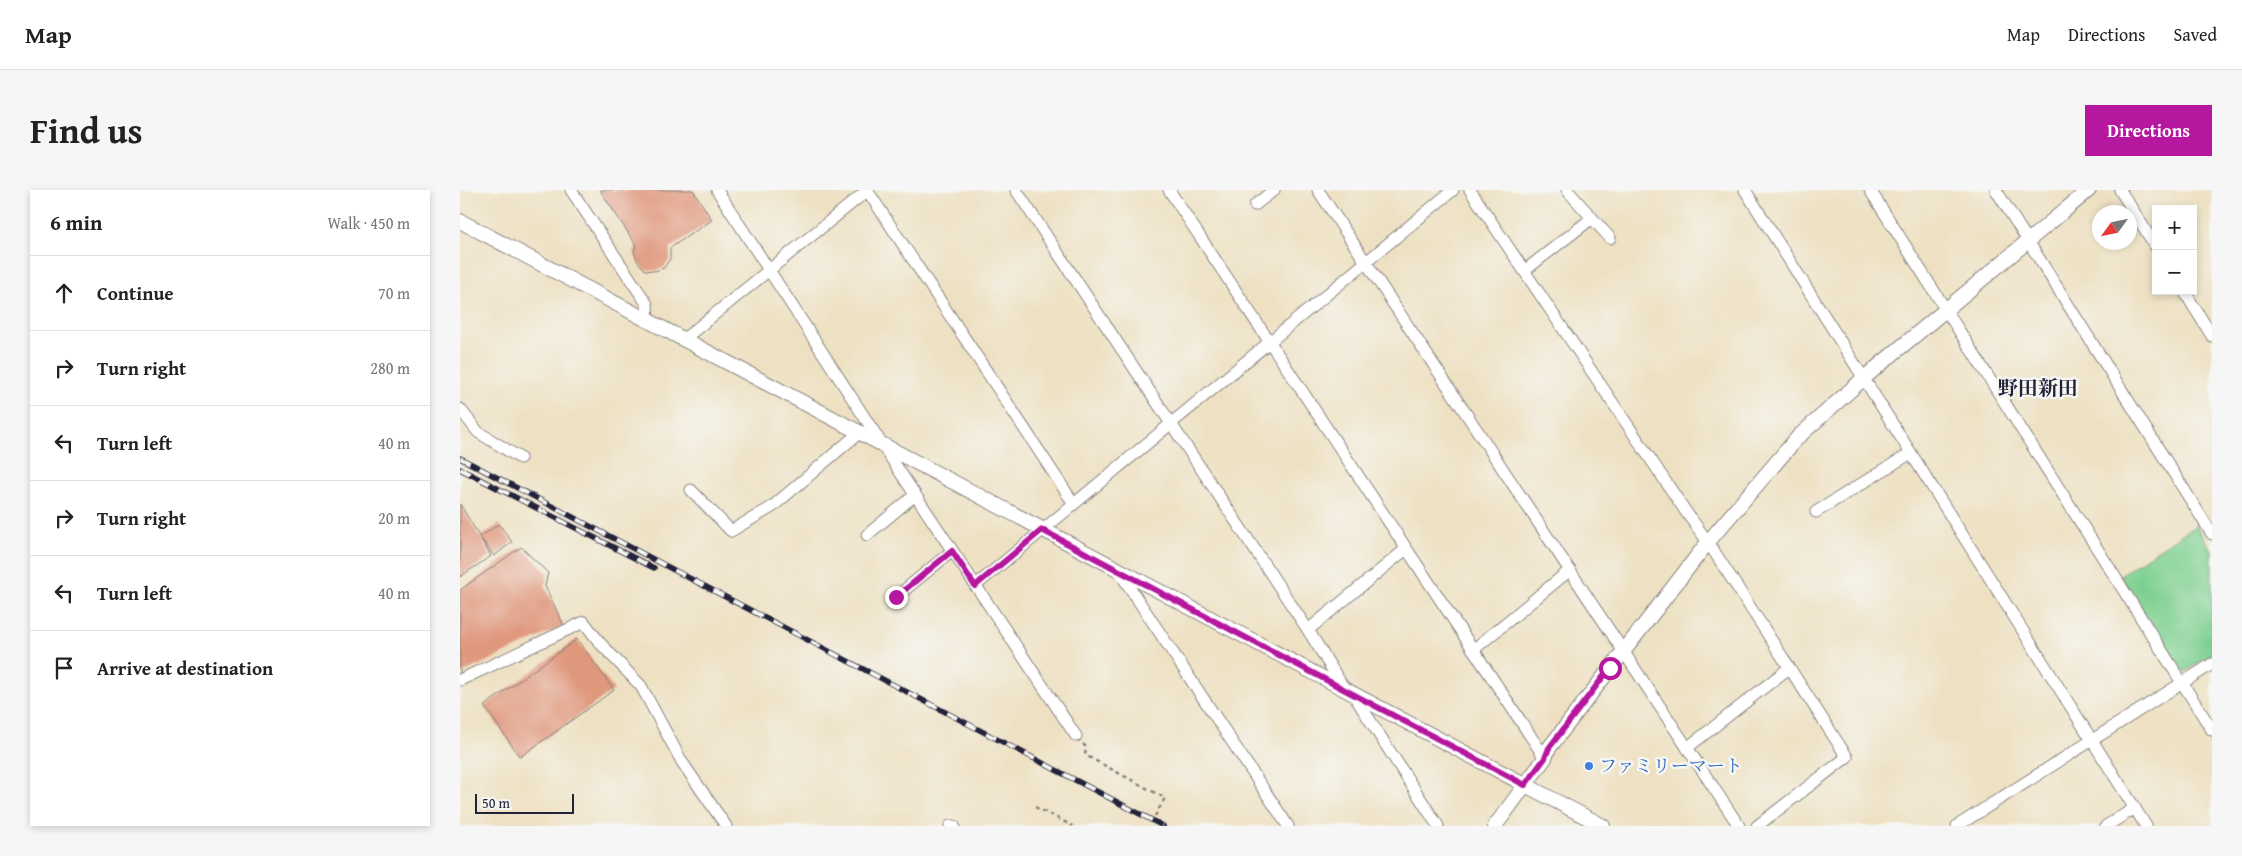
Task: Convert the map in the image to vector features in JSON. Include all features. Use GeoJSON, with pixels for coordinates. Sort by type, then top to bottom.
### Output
{"type":"FeatureCollection","features":[{"type":"Feature","properties":{"kind":"street"},"geometry":{"type":"LineString","coordinates":[[571,190],[647,304],[648,319]]}},
{"type":"Feature","properties":{"kind":"street"},"geometry":{"type":"LineString","coordinates":[[717,190],[975,586],[1076,736]]}},
{"type":"Feature","properties":{"kind":"street"},"geometry":{"type":"LineString","coordinates":[[684,339],[769,268],[868,190],[1074,504]]}},
{"type":"Feature","properties":{"kind":"street"},"geometry":{"type":"LineString","coordinates":[[1016,190],[1438,826]]}},
{"type":"Feature","properties":{"kind":"street"},"geometry":{"type":"LineString","coordinates":[[1169,190],[1545,758]]}},
{"type":"Feature","properties":{"kind":"street"},"geometry":{"type":"LineString","coordinates":[[1255,205],[1274,190]]}},
{"type":"Feature","properties":{"kind":"street"},"geometry":{"type":"LineString","coordinates":[[1318,190],[1624,650],[1738,826]]}},
{"type":"Feature","properties":{"kind":"street"},"geometry":{"type":"LineString","coordinates":[[975,586],[1452,190]]}},
{"type":"Feature","properties":{"kind":"street"},"geometry":{"type":"LineString","coordinates":[[1470,190],[1708,542],[1847,757],[1757,826]]}},
{"type":"Feature","properties":{"kind":"street"},"geometry":{"type":"LineString","coordinates":[[1567,190],[1610,238]]}},
{"type":"Feature","properties":{"kind":"street"},"geometry":{"type":"LineString","coordinates":[[1744,190],[2146,826]]}},
{"type":"Feature","properties":{"kind":"street"},"geometry":{"type":"LineString","coordinates":[[1870,190],[2212,730]]}},
{"type":"Feature","properties":{"kind":"street"},"geometry":{"type":"LineString","coordinates":[[1996,190],[2212,534]]}},
{"type":"Feature","properties":{"kind":"street"},"geometry":{"type":"LineString","coordinates":[[1495,826],[1545,758],[1549,748],[1708,542],[1798,437],[1864,378],[2089,190]]}},
{"type":"Feature","properties":{"kind":"street"},"geometry":{"type":"LineString","coordinates":[[2120,190],[2152,241]]}},
{"type":"Feature","properties":{"kind":"street"},"geometry":{"type":"LineString","coordinates":[[1524,271],[1591,219]]}},
{"type":"Feature","properties":{"kind":"street"},"geometry":{"type":"LineString","coordinates":[[460,221],[648,319],[1349,693],[1604,826]]}},
{"type":"Feature","properties":{"kind":"street"},"geometry":{"type":"LineString","coordinates":[[2186,295],[2212,336]]}},
{"type":"Feature","properties":{"kind":"street"},"geometry":{"type":"LineString","coordinates":[[460,409],[478,432],[520,458]]}},
{"type":"Feature","properties":{"kind":"street"},"geometry":{"type":"LineString","coordinates":[[691,490],[731,531],[772,507],[860,432]]}},
{"type":"Feature","properties":{"kind":"street"},"geometry":{"type":"LineString","coordinates":[[1816,512],[1911,453]]}},
{"type":"Feature","properties":{"kind":"street"},"geometry":{"type":"LineString","coordinates":[[867,535],[915,494]]}},
{"type":"Feature","properties":{"kind":"street"},"geometry":{"type":"LineString","coordinates":[[1308,630],[1406,549]]}},
{"type":"Feature","properties":{"kind":"street"},"geometry":{"type":"LineString","coordinates":[[896,597],[952,551]]}},
{"type":"Feature","properties":{"kind":"street"},"geometry":{"type":"LineString","coordinates":[[1118,570],[1288,826]]}},
{"type":"Feature","properties":{"kind":"street"},"geometry":{"type":"LineString","coordinates":[[1473,650],[1570,570]]}},
{"type":"Feature","properties":{"kind":"street"},"geometry":{"type":"LineString","coordinates":[[460,680],[584,622],[600,643],[641,686],[682,762],[726,826]]}},
{"type":"Feature","properties":{"kind":"street"},"geometry":{"type":"LineString","coordinates":[[1957,826],[2212,664]]}},
{"type":"Feature","properties":{"kind":"street"},"geometry":{"type":"LineString","coordinates":[[1687,748],[1789,668]]}},
{"type":"Feature","properties":{"kind":"street"},"geometry":{"type":"LineString","coordinates":[[2106,826],[2135,808]]}},
{"type":"Feature","properties":{"kind":"path"},"geometry":{"type":"LineString","coordinates":[[1076,736],[1086,747],[1085,756],[1165,798],[1155,816]]}},
{"type":"Feature","properties":{"kind":"path"},"geometry":{"type":"LineString","coordinates":[[1035,807],[1072,826]]}},
{"type":"Feature","properties":{"kind":"green space"},"geometry":{"type":"Polygon","coordinates":[[[2196,525],[2212,551],[2212,654],[2183,673],[2120,575],[2196,525]]]}},
{"type":"Feature","properties":{"kind":"building"},"geometry":{"type":"Polygon","coordinates":[[[600,190],[693,190],[712,220],[670,248],[670,259],[664,268],[655,271],[645,270],[638,262],[634,252],[636,245],[600,190]]]}},
{"type":"Feature","properties":{"kind":"building"},"geometry":{"type":"Polygon","coordinates":[[[460,504],[491,556],[460,577],[460,504]]]}},
{"type":"Feature","properties":{"kind":"building"},"geometry":{"type":"Polygon","coordinates":[[[499,524],[512,542],[494,556],[480,537],[499,524]]]}},
{"type":"Feature","properties":{"kind":"building"},"geometry":{"type":"Polygon","coordinates":[[[521,547],[548,573],[545,586],[564,626],[460,674],[460,590],[521,547]]]}},
{"type":"Feature","properties":{"kind":"building"},"geometry":{"type":"Polygon","coordinates":[[[577,639],[614,690],[520,757],[484,706],[577,639]]]}},
{"type":"Feature","properties":{"kind":"railway"},"geometry":{"type":"LineString","coordinates":[[460,458],[1163,826]]}},
{"type":"Feature","properties":{"kind":"railway"},"geometry":{"type":"LineString","coordinates":[[460,469],[654,568]]}},
{"type":"Feature","properties":{"kind":"place","name":"ファミリーマート"},"geometry":{"type":"Point","coordinates":[1589,766]}},
{"type":"Feature","properties":{"kind":"district","name":"野田新田"},"geometry":{"type":"Point","coordinates":[2038,388]}},
{"type":"Feature","properties":{"kind":"route"},"geometry":{"type":"LineString","coordinates":[[896,597],[952,551],[975,586],[1042,530],[1525,785],[1545,758],[1549,748],[1610,668]]}}]}
